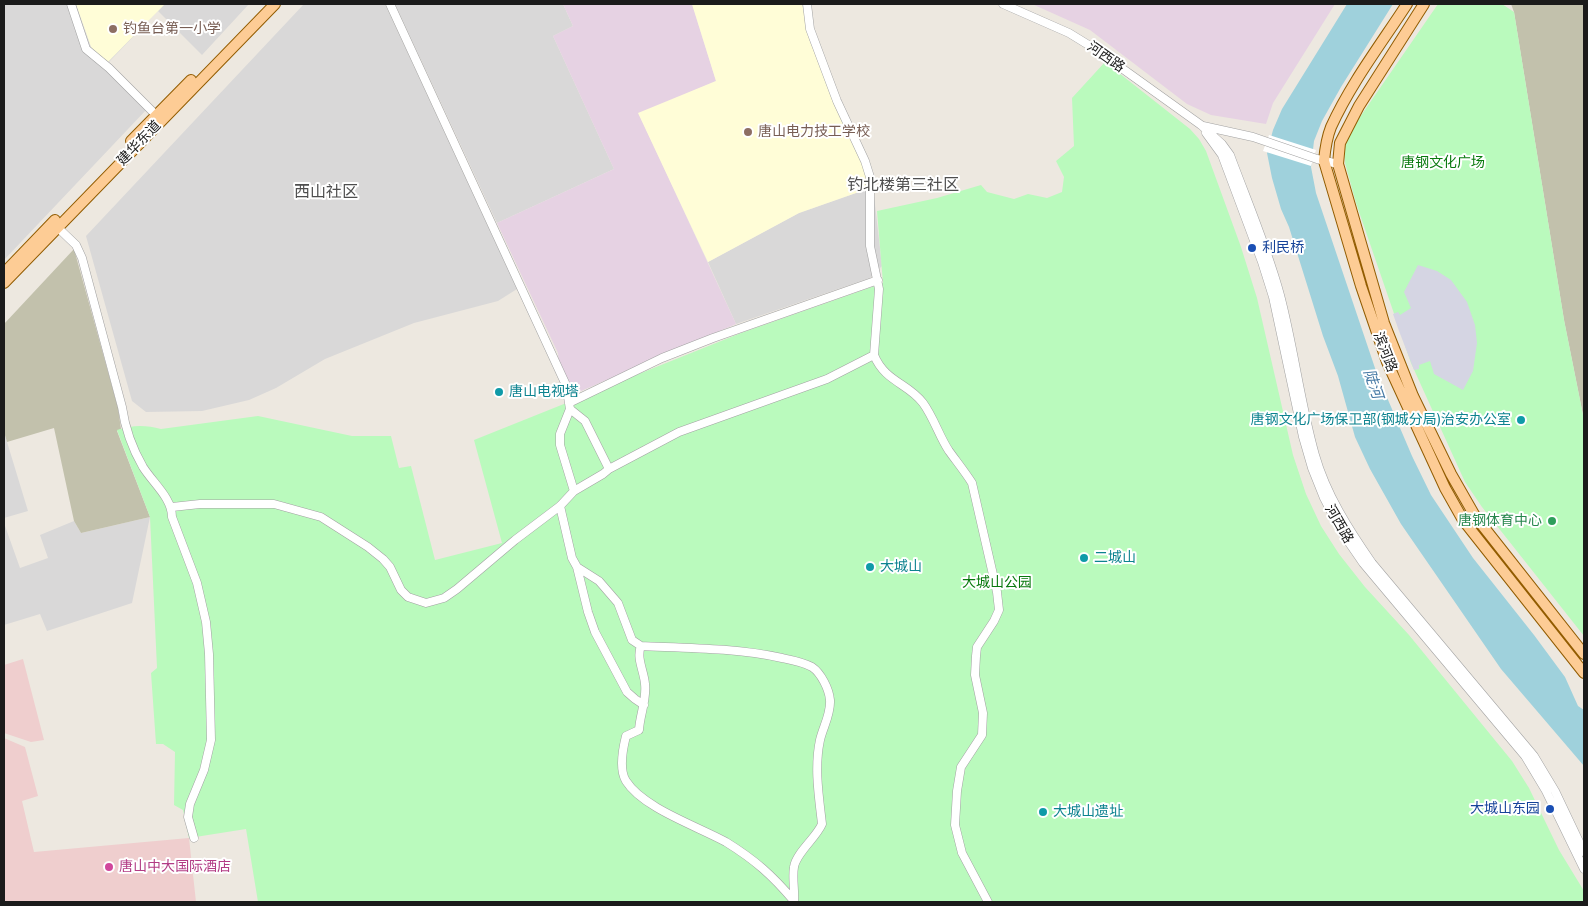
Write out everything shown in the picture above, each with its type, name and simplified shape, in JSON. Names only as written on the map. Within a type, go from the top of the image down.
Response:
[{"type":"main road","name":"建华东道","points":[[4,283],[156,115],[265,4]]},
{"type":"main road","name":"建华东道","points":[[4,273],[55,225],[275,4]]},
{"type":"main road","name":"滨河路","points":[[1407,4],[1360,75],[1331,128],[1320,160],[1387,362],[1445,488],[1463,520],[1584,673]]},
{"type":"main road","name":"滨河路","points":[[1424,4],[1358,106],[1340,143],[1338,164],[1390,338],[1413,396],[1451,474],[1475,516],[1584,654]]},
{"type":"street","points":[[71,4],[86,49],[109,68],[156,115]]},
{"type":"street","points":[[390,4],[566,385],[570,406],[560,434],[560,446],[574,490]]},
{"type":"street","points":[[807,4],[810,29],[837,101],[865,161],[870,177],[870,246],[878,280],[874,355],[878,365],[885,373],[923,402],[949,451],[966,472],[972,483],[997,592],[999,610],[977,647],[975,675],[983,713],[982,735],[961,767],[957,791],[956,825],[962,853],[988,902]]},
{"type":"street","name":"河西路","points":[[1003,4],[1069,33],[1095,48],[1201,126],[1222,144],[1230,155],[1271,264],[1316,456],[1336,505],[1372,562],[1534,756],[1555,791],[1584,852]]},
{"type":"street","points":[[1201,126],[1266,142],[1338,164]]},
{"type":"street","name":"河西路","points":[[1201,126],[1222,155],[1262,262],[1273,297],[1303,437],[1312,468],[1324,498],[1341,531],[1363,563],[1525,756],[1546,791],[1584,869]]},
{"type":"street","points":[[55,225],[76,245],[82,258],[122,407],[125,428],[143,467],[172,507],[172,517],[197,583],[206,622],[209,654],[211,740],[204,770],[190,804],[188,817],[194,838]]},
{"type":"street","points":[[570,406],[662,358],[878,280]]},
{"type":"street","points":[[172,507],[200,504],[274,504],[321,517],[368,547],[383,559],[390,567],[401,590],[408,597],[426,603],[444,598],[457,589],[514,540],[560,506],[574,490],[603,474],[609,468],[679,432],[826,379],[874,355]]},
{"type":"street","points":[[570,406],[585,421],[609,468]]},
{"type":"street","points":[[560,506],[572,558],[577,567],[595,632],[627,692],[644,705]]},
{"type":"street","points":[[577,567],[599,581],[618,603],[632,640],[641,646],[764,654],[799,662],[810,666],[819,673],[830,700],[829,712],[820,741],[817,768],[822,824],[819,831],[796,860],[794,867],[794,902]]},
{"type":"street","points":[[641,646],[638,652],[645,683],[644,705],[639,730],[626,736],[622,752],[626,781],[643,800],[725,842],[760,864],[794,902]]},
{"type":"shaded area","points":[[4,4],[249,4],[202,55],[158,11],[107,64],[147,109],[4,260]]},
{"type":"shaded area","name":"钓鱼台第一小学","points":[[76,4],[165,4],[106,64],[91,47]]},
{"type":"shaded area","points":[[304,4],[385,4],[517,289],[498,301],[414,323],[325,359],[276,388],[249,400],[202,411],[146,412],[132,401],[86,236]]},
{"type":"shaded area","points":[[395,4],[563,4],[573,26],[553,36],[614,169],[497,223]]},
{"type":"shaded area","points":[[563,4],[692,4],[716,81],[639,114],[736,324],[581,391],[570,388],[559,365],[558,353],[497,223],[614,169],[553,36],[573,26]]},
{"type":"shaded area","name":"唐山电力技工学校","points":[[692,4],[802,4],[810,42],[873,187],[799,213],[708,262],[638,113],[716,81]]},
{"type":"shaded area","points":[[1032,4],[1335,4],[1273,103],[1266,124],[1211,115],[1187,104],[1090,30]]},
{"type":"shaded area","points":[[1511,4],[1584,4],[1584,420],[1564,320],[1514,12]]},
{"type":"shaded area","points":[[873,187],[882,266],[870,278],[736,324],[708,262],[799,213]]},
{"type":"shaded area","points":[[74,249],[118,408],[121,429],[117,431],[150,517],[81,533],[74,521],[54,428],[7,442],[4,432],[4,324]]},
{"type":"shaded area","points":[[1418,265],[1437,271],[1451,280],[1467,302],[1475,325],[1477,343],[1473,371],[1463,390],[1434,374],[1430,361],[1419,365],[1419,369],[1414,370],[1399,331],[1393,314],[1398,312],[1400,315],[1411,308],[1404,292]]},
{"type":"shaded area","points":[[4,432],[28,511],[4,518]]},
{"type":"shaded area","points":[[150,517],[132,603],[47,631],[40,614],[4,625],[4,523],[20,568],[48,558],[40,535],[74,521],[81,533]]},
{"type":"shaded area","points":[[23,659],[44,740],[31,742],[4,733],[4,665]]},
{"type":"shaded area","name":"唐山中大国际酒店","points":[[4,738],[25,747],[38,796],[22,801],[34,852],[189,838],[196,902],[4,902]]},
{"type":"green space","name":"唐钢文化广场","points":[[1438,4],[1502,4],[1514,12],[1564,320],[1584,420],[1584,636],[1482,507],[1465,482],[1411,363],[1356,203],[1345,163],[1344,149],[1351,130]]},
{"type":"green space","name":"大城山公园","points":[[1105,62],[1190,129],[1206,151],[1241,247],[1257,298],[1293,455],[1306,494],[1321,526],[1339,554],[1365,587],[1409,635],[1512,761],[1529,788],[1559,850],[1584,891],[1584,902],[258,902],[246,829],[189,838],[183,810],[174,805],[175,752],[163,744],[156,744],[151,673],[157,668],[150,517],[117,430],[139,426],[161,429],[258,416],[352,436],[391,436],[399,468],[411,466],[435,560],[502,543],[474,440],[741,333],[883,283],[877,211],[937,198],[981,185],[987,192],[1014,199],[1028,194],[1047,198],[1062,192],[1064,177],[1056,161],[1074,146],[1072,98]]},
{"type":"water","name":"陡河","points":[[1347,4],[1393,4],[1322,121],[1314,141],[1311,167],[1316,193],[1377,374],[1412,456],[1431,495],[1473,558],[1565,677],[1578,706],[1584,710],[1584,766],[1501,669],[1401,524],[1370,469],[1355,437],[1338,376],[1323,336],[1289,227],[1281,209],[1267,153],[1273,130],[1282,109]]},
{"type":"pier","points":[[1269,135],[1316,150],[1311,166],[1263,151]]},
{"type":"place","name":"钓鱼台第一小学","points":[[113,29]]},
{"type":"place","name":"唐山电力技工学校","points":[[748,132]]},
{"type":"place","name":"利民桥","points":[[1252,248]]},
{"type":"place","name":"唐山电视塔","points":[[499,392]]},
{"type":"place","name":"唐钢文化广场保卫部(钢城分局)治安办公室","points":[[1521,420]]},
{"type":"place","name":"唐钢体育中心","points":[[1552,521]]},
{"type":"place","name":"二城山","points":[[1084,558]]},
{"type":"place","name":"大城山","points":[[870,567]]},
{"type":"place","name":"大城山东园","points":[[1550,809]]},
{"type":"place","name":"大城山遗址","points":[[1043,812]]},
{"type":"place","name":"唐山中大国际酒店","points":[[109,867]]},
{"type":"district","name":"钓北楼第三社区","points":[[903,185]]},
{"type":"district","name":"西山社区","points":[[326,192]]}]
